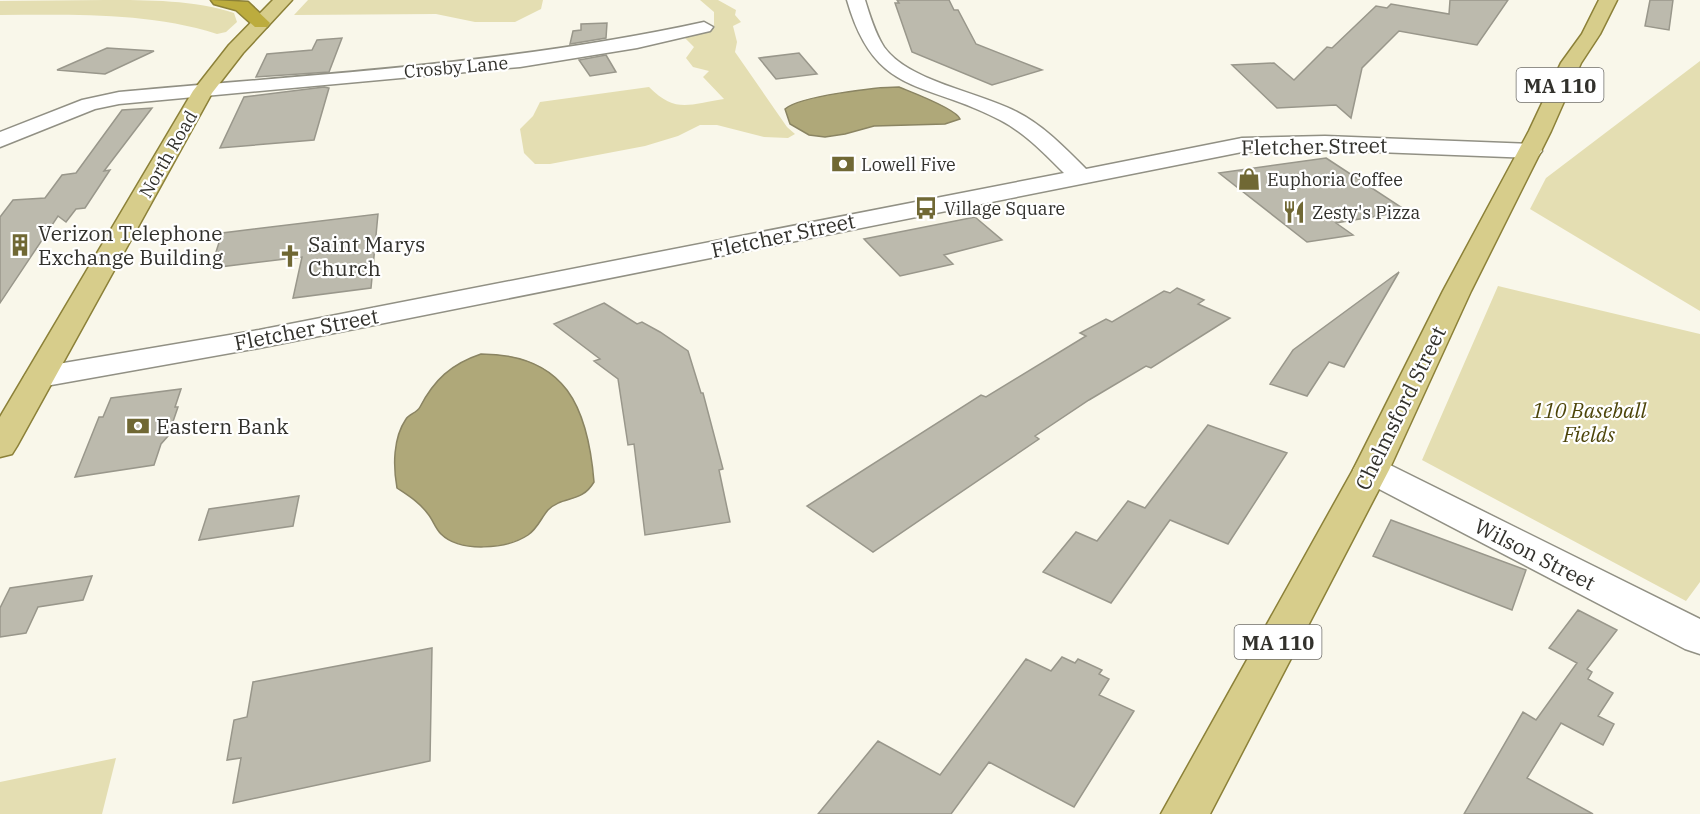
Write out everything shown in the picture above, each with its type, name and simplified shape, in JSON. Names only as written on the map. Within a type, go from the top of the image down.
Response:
[{"type":"highway","points":[[220,0],[242,6],[261,23]]},
{"type":"main road","name":"North Road","points":[[0,446],[206,88],[282,0]]},
{"type":"main road","name":"Chelmsford Street","points":[[1185,814],[1371,470],[1456,291],[1530,151],[1571,63],[1592,34],[1608,0]]},
{"type":"street","points":[[856,0],[870,39],[884,59],[933,85],[975,100],[1009,116],[1037,133],[1079,175]]},
{"type":"street","name":"Crosby Lane","points":[[0,140],[89,104],[206,88],[520,61],[637,42],[704,27]]},
{"type":"street","name":"Fletcher Street","points":[[40,377],[259,339],[1079,175],[1242,145],[1282,142],[1530,151]]},
{"type":"street","name":"Wilson Street","points":[[1371,470],[1700,638]]},
{"type":"green space","points":[[106,0],[204,5],[234,13],[237,22],[226,32],[217,34],[137,18],[0,15],[0,1]]},
{"type":"green space","points":[[308,0],[543,0],[541,9],[515,22],[475,22],[436,14],[294,15]]},
{"type":"green space","points":[[700,0],[718,0],[736,10],[735,15],[741,22],[733,26],[737,42],[735,52],[787,127],[795,134],[788,138],[764,137],[717,125],[700,125],[678,136],[645,146],[550,164],[535,164],[524,153],[520,129],[533,116],[540,102],[649,87],[667,101],[675,104],[692,105],[724,99],[703,77],[709,71],[693,67],[686,58],[694,47],[683,36],[708,30],[714,26],[714,12]]},
{"type":"green space","points":[[1700,61],[1700,311],[1530,209],[1546,178]]},
{"type":"green space","name":"110 Baseball Fields","points":[[1498,286],[1700,334],[1700,582],[1686,601],[1422,460]]},
{"type":"green space","points":[[116,758],[102,814],[0,814],[0,782]]},
{"type":"shaded area","points":[[899,87],[951,110],[960,119],[945,124],[874,126],[825,137],[809,135],[790,124],[785,109],[793,104],[822,96]]},
{"type":"shaded area","points":[[481,354],[510,356],[534,364],[553,375],[567,390],[578,409],[586,431],[594,482],[578,497],[554,505],[528,535],[508,543],[484,547],[460,544],[441,534],[421,506],[397,488],[395,471],[396,443],[407,417],[419,409],[431,389],[444,374]]},
{"type":"building","points":[[897,0],[949,0],[954,10],[958,10],[976,44],[1042,70],[992,85],[912,52],[895,3],[899,3]]},
{"type":"building","points":[[1450,0],[1508,0],[1477,45],[1399,31],[1362,68],[1351,118],[1336,105],[1277,108],[1232,65],[1274,63],[1294,80],[1327,47],[1332,48],[1376,6],[1387,8],[1391,4],[1449,14]]},
{"type":"building","points":[[1650,0],[1673,0],[1669,30],[1645,26]]},
{"type":"building","points":[[607,23],[606,38],[570,44],[573,31],[581,30],[581,24]]},
{"type":"building","points":[[342,38],[329,72],[256,77],[267,54],[312,50],[317,40]]},
{"type":"building","points":[[107,48],[154,51],[105,74],[57,70]]},
{"type":"building","points":[[799,53],[817,74],[776,79],[759,58]]},
{"type":"building","points":[[606,55],[616,72],[590,76],[579,60]]},
{"type":"building","points":[[329,88],[314,140],[220,148],[244,97]]},
{"type":"building","points":[[152,108],[104,171],[110,170],[85,208],[76,209],[66,222],[58,216],[0,303],[0,217],[13,200],[45,198],[62,175],[76,173],[122,110]]},
{"type":"building","points":[[1326,158],[1407,211],[1336,223],[1353,235],[1307,242],[1219,173]]},
{"type":"building","name":"Saint Marys Church","points":[[378,214],[371,288],[293,298],[302,257],[211,268],[222,233]]},
{"type":"building","points":[[975,217],[1002,240],[944,255],[953,264],[900,276],[864,239]]},
{"type":"building","points":[[1399,272],[1344,367],[1329,362],[1307,396],[1270,384],[1293,350]]},
{"type":"building","points":[[1177,288],[1204,300],[1198,304],[1230,318],[1151,368],[1146,366],[1089,400],[1035,436],[1039,439],[873,552],[807,506],[981,395],[986,397],[1086,336],[1080,333],[1106,319],[1112,322],[1164,291],[1170,293]]},
{"type":"building","points":[[604,303],[637,324],[642,322],[660,332],[688,351],[701,393],[703,393],[723,469],[719,470],[730,522],[645,535],[634,444],[628,445],[618,379],[594,361],[600,359],[554,324]]},
{"type":"building","name":"Eastern Bank","points":[[181,389],[175,407],[178,407],[168,436],[161,444],[154,465],[75,477],[99,417],[103,417],[111,398]]},
{"type":"building","points":[[1208,425],[1287,453],[1228,544],[1170,520],[1111,603],[1043,572],[1076,532],[1097,541],[1128,501],[1145,508]]},
{"type":"building","points":[[299,496],[293,526],[199,540],[209,509]]},
{"type":"building","points":[[1391,520],[1526,570],[1512,610],[1373,556]]},
{"type":"building","points":[[92,576],[83,600],[38,607],[26,633],[0,637],[0,608],[10,588]]},
{"type":"building","points":[[1578,610],[1617,630],[1587,669],[1592,672],[1588,679],[1613,693],[1598,716],[1614,724],[1603,745],[1561,723],[1527,778],[1593,814],[1464,814],[1523,712],[1536,720],[1577,663],[1549,648]]},
{"type":"building","points":[[432,648],[430,761],[233,803],[241,758],[227,760],[234,720],[247,717],[253,682]]},
{"type":"building","points":[[1062,657],[1075,663],[1078,659],[1102,670],[1099,674],[1109,679],[1099,695],[1134,711],[1074,807],[989,762],[951,814],[818,814],[878,741],[940,775],[1026,659],[1051,671]]},
{"type":"place","name":"Lowell Five","points":[[843,164]]},
{"type":"place","name":"Euphoria Coffee","points":[[1249,179]]},
{"type":"place","name":"Village Square","points":[[926,208]]},
{"type":"place","name":"Zesty's Pizza","points":[[1294,212]]},
{"type":"place","name":"Verizon Telephone Exchange Building","points":[[20,245]]},
{"type":"place","name":"Saint Marys Church","points":[[290,256]]},
{"type":"place","name":"Eastern Bank","points":[[138,426]]}]
